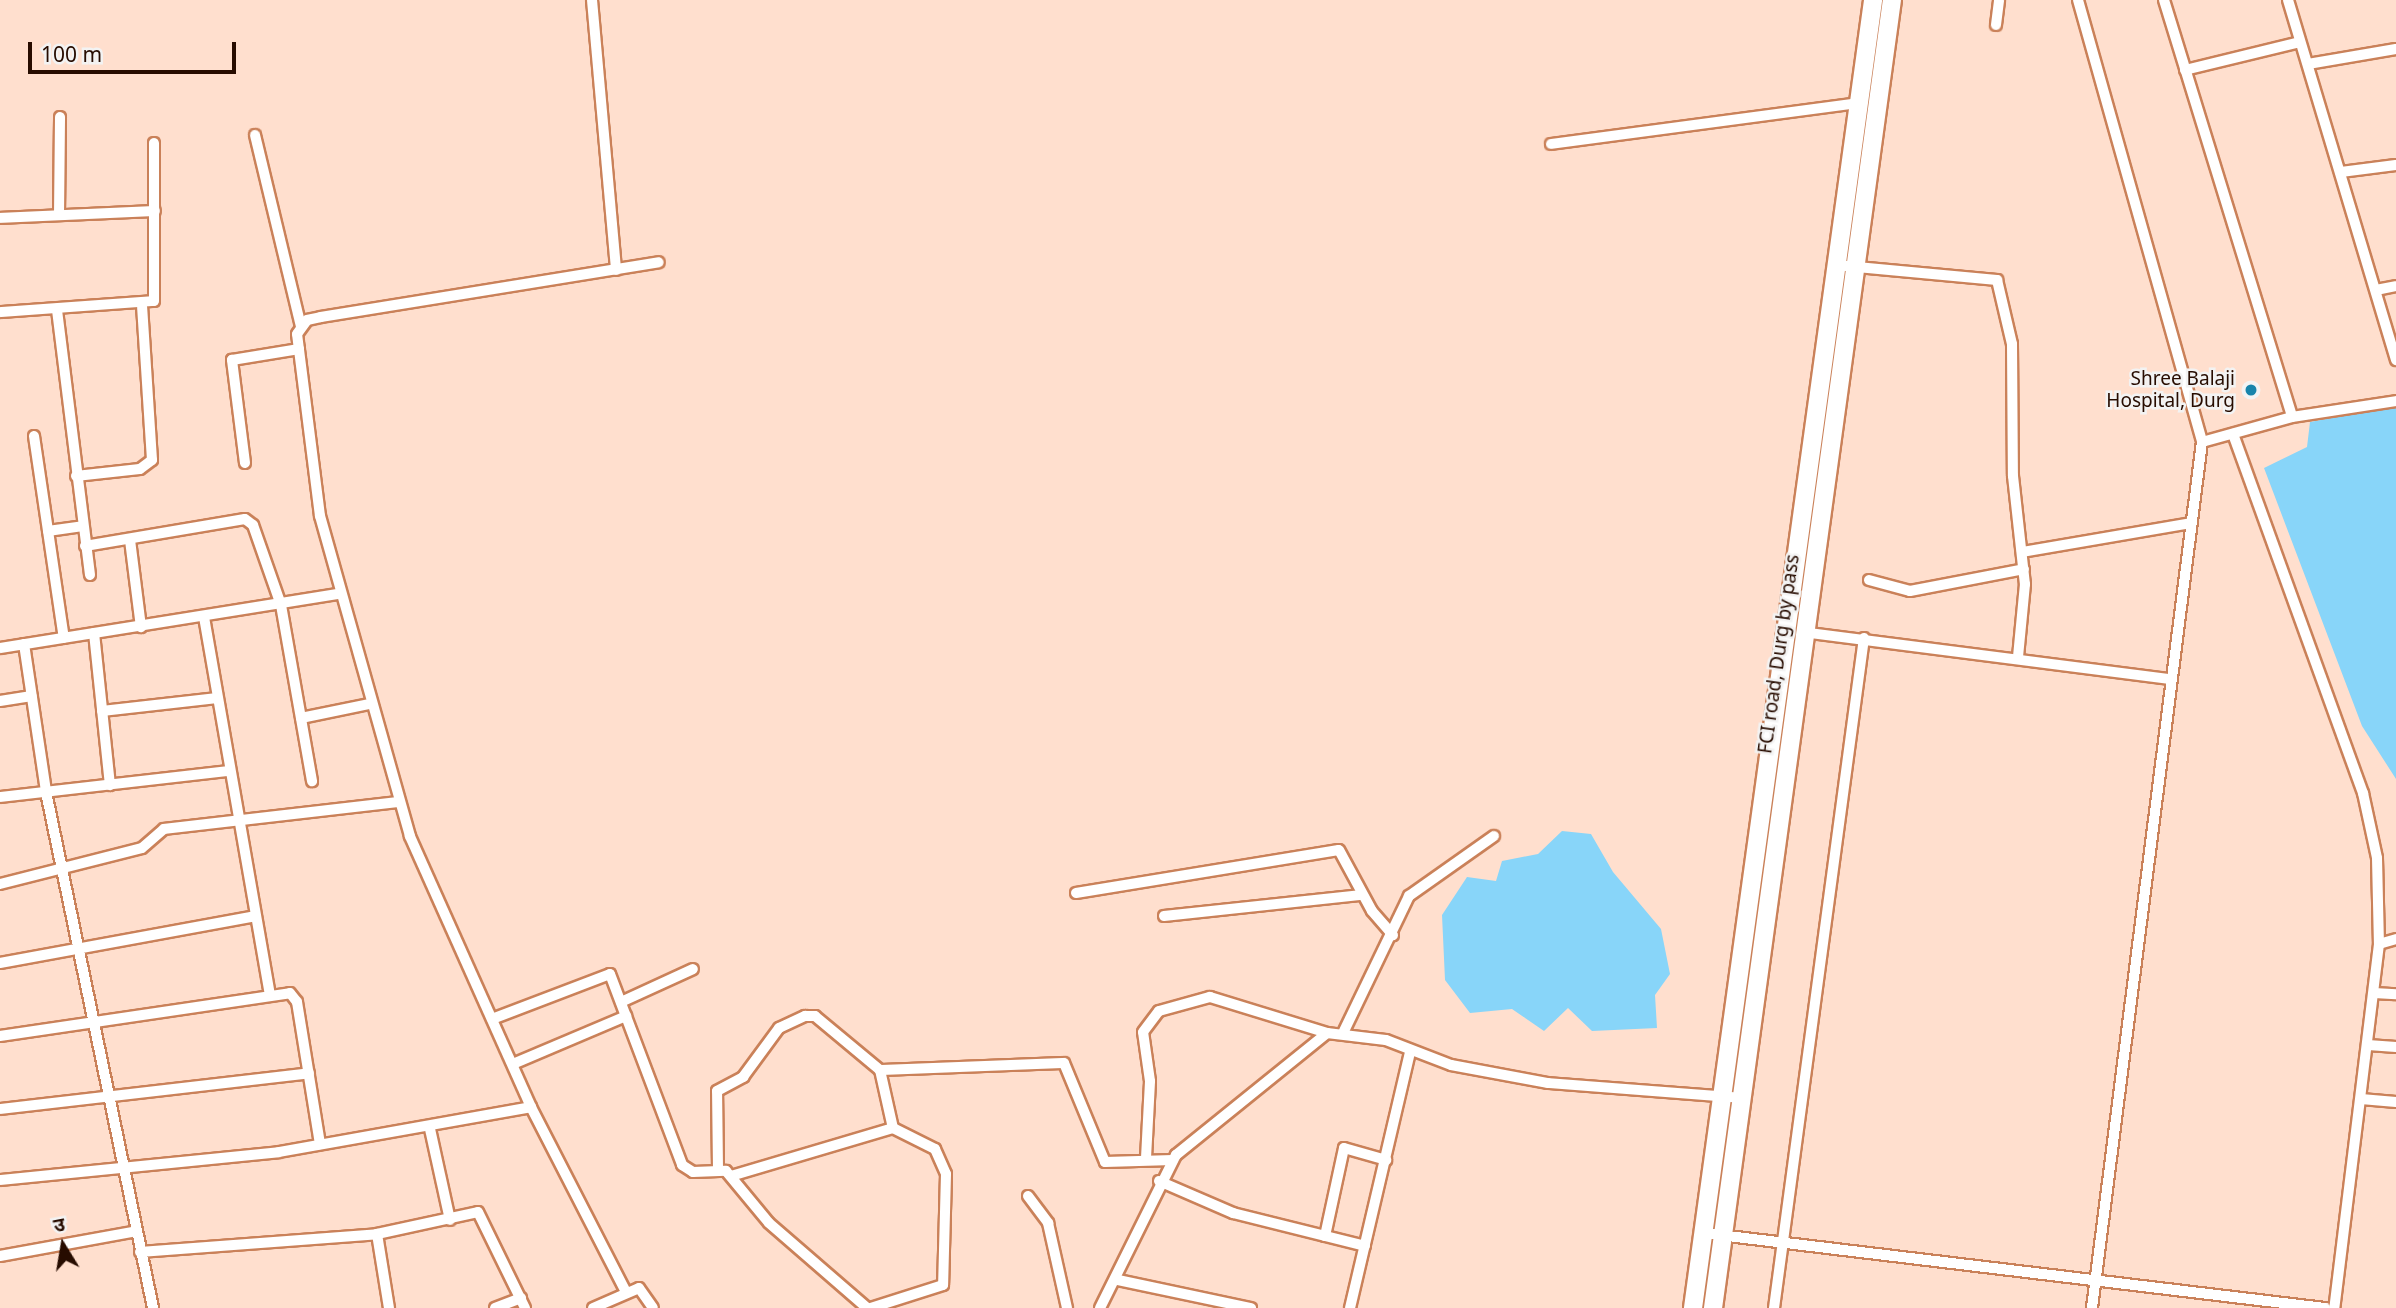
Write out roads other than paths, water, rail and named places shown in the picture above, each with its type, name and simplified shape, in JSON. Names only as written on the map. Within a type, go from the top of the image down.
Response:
[{"type":"main road","name":"FCI road, Durg by pass","points":[[1693,1308],[1873,0]]},
{"type":"main road","name":"FCI road, Durg by pass","points":[[1713,1308],[1802,632],[1892,0]]},
{"type":"street","points":[[592,0],[616,270]]},
{"type":"street","points":[[1996,25],[1999,0]]},
{"type":"street","points":[[2078,0],[2202,442],[2092,1308]]},
{"type":"street","points":[[2164,0],[2292,417]]},
{"type":"street","points":[[2288,0],[2396,360]]},
{"type":"street","points":[[2185,70],[2301,42]]},
{"type":"street","points":[[2308,64],[2396,48]]},
{"type":"street","points":[[1551,144],[1858,103]]},
{"type":"street","points":[[60,117],[60,215]]},
{"type":"street","points":[[255,135],[300,326],[299,349],[311,462],[339,594],[399,803],[531,1107],[626,1292]]},
{"type":"street","points":[[0,312],[142,307],[154,301],[154,143]]},
{"type":"street","points":[[2341,172],[2396,165]]},
{"type":"street","points":[[0,218],[155,211]]},
{"type":"street","points":[[300,326],[321,317],[659,262]]},
{"type":"street","points":[[1835,265],[1997,280],[2012,344],[2013,475],[2024,569],[2018,657]]},
{"type":"street","points":[[2376,290],[2396,286]]},
{"type":"street","points":[[76,476],[140,469],[152,460],[142,307]]},
{"type":"street","points":[[57,310],[90,575]]},
{"type":"street","points":[[245,463],[232,360],[299,349]]},
{"type":"street","points":[[2202,442],[2292,417],[2396,401]]},
{"type":"street","points":[[2233,434],[2373,828],[2379,944],[2334,1308]]},
{"type":"street","points":[[33,436],[65,638]]},
{"type":"street","points":[[85,546],[244,519],[260,538],[281,605],[312,781]]},
{"type":"street","points":[[2022,552],[2192,523]]},
{"type":"street","points":[[48,531],[83,526]]},
{"type":"street","points":[[130,540],[141,626]]},
{"type":"street","points":[[1869,580],[1910,591],[2024,569]]},
{"type":"street","points":[[0,648],[339,594]]},
{"type":"street","points":[[204,617],[270,995]]},
{"type":"street","points":[[1802,632],[2018,657],[2171,679]]},
{"type":"street","points":[[94,634],[110,785]]},
{"type":"street","points":[[1773,1308],[1864,638]]},
{"type":"street","points":[[24,644],[46,792],[97,1020],[153,1308]]},
{"type":"street","points":[[0,701],[32,696]]},
{"type":"street","points":[[102,711],[217,698]]},
{"type":"street","points":[[301,718],[369,704]]},
{"type":"street","points":[[0,797],[229,771]]},
{"type":"street","points":[[0,884],[142,848],[164,829],[399,803]]},
{"type":"street","points":[[1344,1031],[1418,884],[1494,836]]},
{"type":"street","points":[[1076,893],[1332,849],[1344,852],[1362,895],[1393,935]]},
{"type":"street","points":[[1164,916],[1362,895]]},
{"type":"street","points":[[1,964],[255,916]]},
{"type":"street","points":[[2379,944],[2396,939]]},
{"type":"street","points":[[621,1002],[693,969]]},
{"type":"street","points":[[492,1019],[605,973],[621,1002],[682,1165],[693,1172],[718,1169],[731,1176],[769,1223],[869,1308],[938,1289],[944,1279],[944,1164],[914,1133],[893,1128],[731,1176]]},
{"type":"street","points":[[2374,993],[2396,994]]},
{"type":"street","points":[[0,1036],[270,995],[294,995],[320,1144]]},
{"type":"street","points":[[1146,1158],[1150,1081],[1143,1032],[1159,1011],[1210,998],[1327,1033],[1344,1031],[1409,1052],[1548,1083],[1741,1098]]},
{"type":"street","points":[[513,1064],[626,1016]]},
{"type":"street","points":[[718,1169],[717,1091],[743,1077],[787,1022],[816,1016],[880,1070],[893,1128]]},
{"type":"street","points":[[1100,1308],[1118,1280],[1160,1181],[1173,1160],[1327,1033]]},
{"type":"street","points":[[2368,1045],[2396,1046]]},
{"type":"street","points":[[1350,1308],[1409,1052]]},
{"type":"street","points":[[880,1070],[1064,1063],[1105,1162],[1146,1158],[1173,1160]]},
{"type":"street","points":[[0,1109],[309,1073]]},
{"type":"street","points":[[2361,1099],[2396,1102]]},
{"type":"street","points":[[0,1181],[127,1171],[430,1129],[531,1107]]},
{"type":"street","points":[[430,1129],[450,1220]]},
{"type":"street","points":[[1325,1236],[1345,1148],[1386,1160]]},
{"type":"street","points":[[1160,1181],[1233,1213],[1365,1246]]},
{"type":"street","points":[[1028,1196],[1048,1223],[1071,1306]]},
{"type":"street","points":[[140,1252],[377,1234],[450,1220],[472,1212],[483,1216],[523,1303],[495,1308]]},
{"type":"street","points":[[0,1256],[137,1231]]},
{"type":"street","points":[[1703,1233],[2095,1284],[2325,1308]]},
{"type":"street","points":[[377,1234],[389,1308],[381,1308]]},
{"type":"street","points":[[1118,1280],[1251,1308]]},
{"type":"street","points":[[593,1308],[626,1292],[643,1289],[653,1308]]},
{"type":"water","points":[[2396,406],[2396,779],[2362,726],[2264,468],[2307,447],[2310,422]]},
{"type":"water","points":[[1562,831],[1591,834],[1613,872],[1661,929],[1670,974],[1655,995],[1657,1028],[1592,1031],[1568,1008],[1544,1031],[1512,1009],[1470,1013],[1445,980],[1442,915],[1467,877],[1496,881],[1502,861],[1538,854]]},
{"type":"place","name":"Shree Balaji Hospital, Durg","points":[[2251,390]]}]
